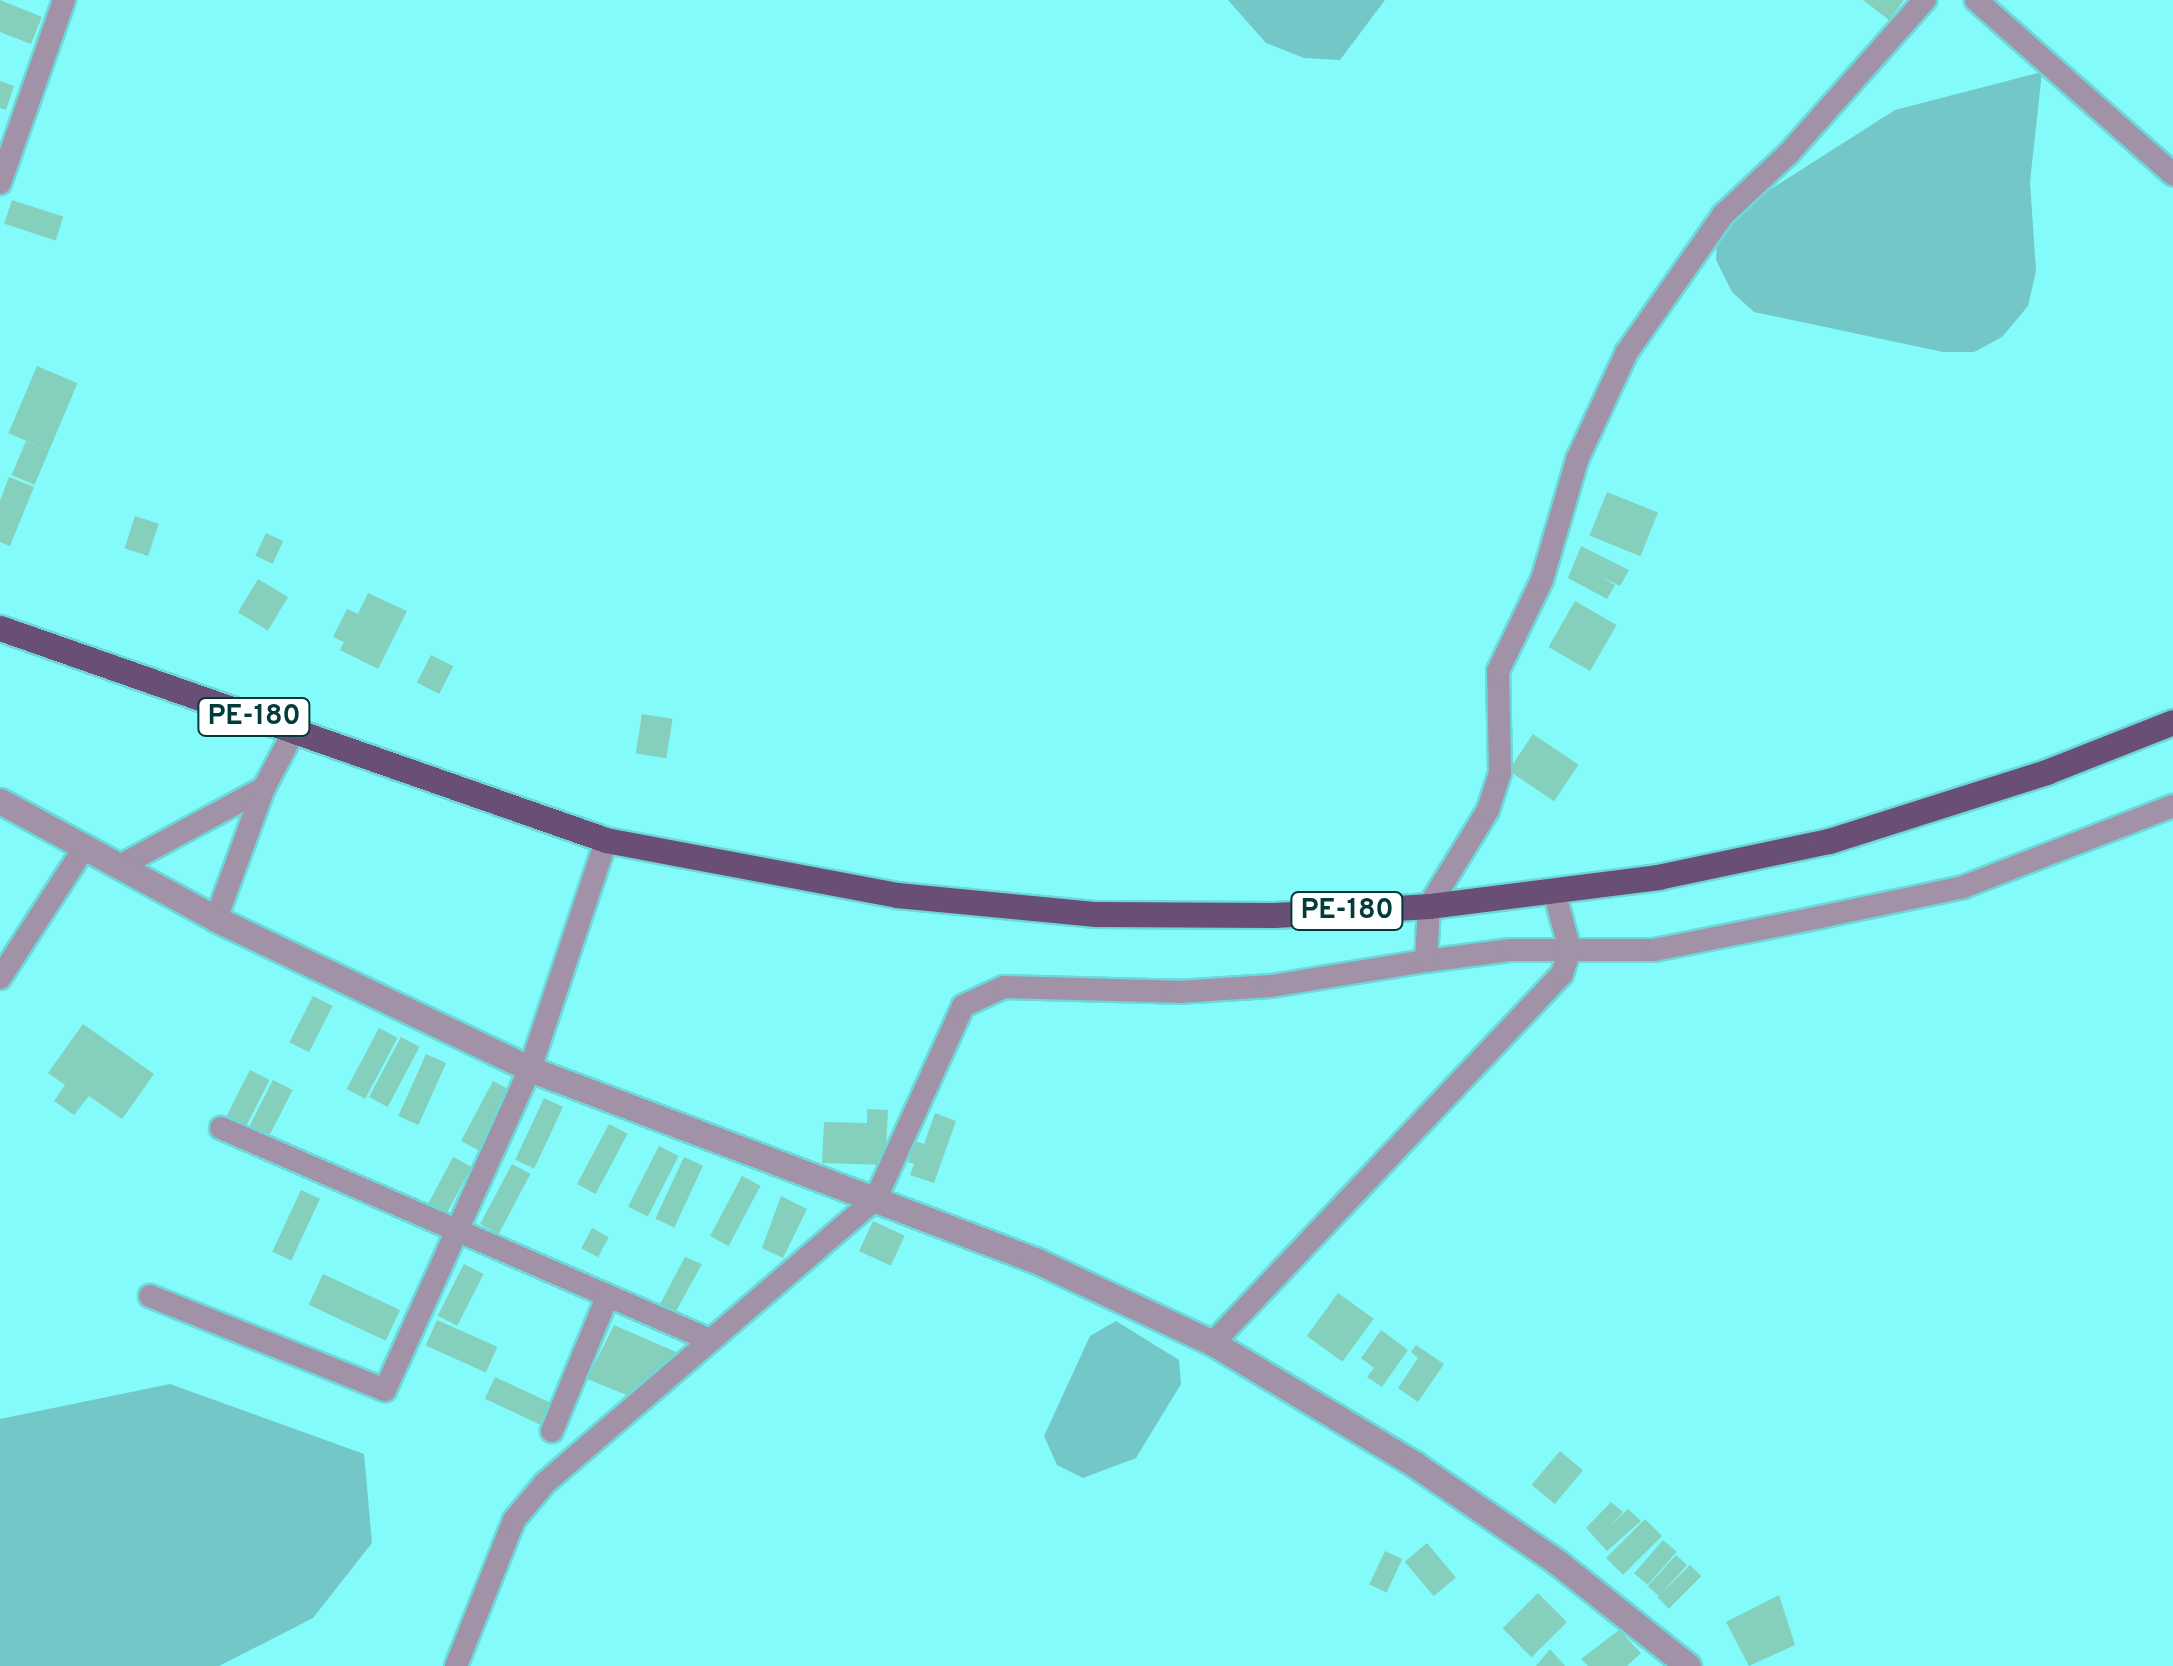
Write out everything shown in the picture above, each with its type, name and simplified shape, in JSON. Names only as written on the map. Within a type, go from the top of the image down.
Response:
[{"type":"main road","name":"PE-180","points":[[0,628],[606,840],[897,894],[1096,914],[1274,916],[1429,906],[1658,878],[1829,841],[2046,772],[2173,722]]},
{"type":"street","points":[[0,183],[64,0]]},
{"type":"street","points":[[1426,960],[1429,906],[1488,810],[1503,750],[1498,671],[1542,580],[1577,460],[1627,352],[1723,214],[1789,153],[1925,0]]},
{"type":"street","points":[[1976,0],[2173,174]]},
{"type":"street","points":[[216,920],[264,788],[294,731]]},
{"type":"street","points":[[118,867],[264,788]]},
{"type":"street","points":[[0,801],[216,920],[530,1068],[1037,1261],[1213,1343],[1430,1475],[1558,1562],[1688,1666]]},
{"type":"street","points":[[456,1666],[514,1520],[592,1438],[876,1198],[947,1033],[963,1006],[988,991],[1271,986],[1426,960],[1570,950],[1654,950],[1963,887],[2173,806]]},
{"type":"street","points":[[150,1296],[386,1390],[530,1068],[606,840]]},
{"type":"street","points":[[0,978],[84,848]]},
{"type":"street","points":[[1213,1343],[1562,974],[1570,950],[1554,892]]},
{"type":"street","points":[[221,1128],[606,1300],[710,1340]]},
{"type":"street","points":[[552,1431],[606,1300]]},
{"type":"water","points":[[1228,0],[1385,0],[1340,60],[1304,58],[1266,43]]},
{"type":"water","points":[[2042,72],[2030,182],[2036,271],[2028,306],[2002,337],[1974,352],[1943,352],[1754,312],[1732,292],[1716,260],[1717,241],[1746,205],[1895,110]]},
{"type":"water","points":[[1116,1321],[1179,1360],[1181,1384],[1136,1458],[1083,1478],[1057,1465],[1044,1436],[1090,1336]]},
{"type":"water","points":[[170,1384],[364,1454],[372,1543],[313,1618],[219,1666],[0,1666],[0,1419]]},
{"type":"building","points":[[0,0],[42,17],[31,44],[0,32]]},
{"type":"building","points":[[1863,0],[1904,0],[1889,20]]},
{"type":"building","points":[[0,81],[14,86],[6,110],[0,108]]},
{"type":"building","points":[[12,200],[63,217],[56,240],[4,224]]},
{"type":"building","points":[[37,366],[78,383],[49,450],[8,433]]},
{"type":"building","points":[[26,441],[49,451],[35,485],[12,475]]},
{"type":"building","points":[[9,477],[34,487],[10,546],[0,542],[0,501]]},
{"type":"building","points":[[1607,492],[1658,513],[1640,556],[1589,536]]},
{"type":"building","points":[[135,516],[159,524],[148,556],[124,548]]},
{"type":"building","points":[[266,533],[283,541],[273,564],[255,556]]},
{"type":"building","points":[[1581,546],[1629,570],[1620,586],[1600,576],[1615,585],[1607,599],[1568,578]]},
{"type":"building","points":[[258,579],[288,597],[268,630],[238,612]]},
{"type":"building","points":[[368,593],[407,611],[378,669],[340,650],[344,642],[333,637],[347,609],[358,614]]},
{"type":"building","points":[[1575,601],[1617,625],[1590,671],[1548,647]]},
{"type":"building","points":[[431,655],[453,666],[439,694],[417,683]]},
{"type":"building","points":[[642,714],[673,719],[666,758],[636,754]]},
{"type":"building","points":[[1533,734],[1579,765],[1554,801],[1508,770]]},
{"type":"building","points":[[313,996],[333,1006],[309,1052],[289,1042]]},
{"type":"building","points":[[83,1024],[154,1074],[122,1119],[89,1096],[74,1115],[54,1101],[65,1085],[48,1073]]},
{"type":"building","points":[[379,1028],[398,1038],[365,1099],[347,1089]]},
{"type":"building","points":[[401,1037],[420,1047],[388,1107],[369,1097]]},
{"type":"building","points":[[426,1054],[446,1063],[418,1125],[398,1116]]},
{"type":"building","points":[[250,1070],[270,1080],[246,1126],[226,1116]]},
{"type":"building","points":[[273,1080],[293,1090],[268,1138],[248,1128]]},
{"type":"building","points":[[493,1081],[512,1091],[480,1151],[461,1141]]},
{"type":"building","points":[[544,1098],[563,1107],[534,1169],[515,1160]]},
{"type":"building","points":[[867,1109],[888,1110],[885,1165],[822,1163],[824,1122],[867,1123]]},
{"type":"building","points":[[935,1113],[956,1121],[934,1183],[910,1175],[914,1164],[908,1162],[915,1141],[924,1144]]},
{"type":"building","points":[[609,1124],[628,1134],[596,1194],[577,1184]]},
{"type":"building","points":[[659,1146],[679,1156],[648,1217],[628,1207]]},
{"type":"building","points":[[453,1157],[472,1167],[446,1215],[428,1205]]},
{"type":"building","points":[[684,1157],[703,1166],[674,1228],[655,1219]]},
{"type":"building","points":[[512,1164],[531,1174],[499,1234],[480,1224]]},
{"type":"building","points":[[742,1176],[761,1186],[729,1246],[710,1236]]},
{"type":"building","points":[[301,1190],[320,1199],[291,1261],[272,1252]]},
{"type":"building","points":[[781,1196],[807,1209],[783,1258],[762,1248]]},
{"type":"building","points":[[873,1221],[905,1236],[891,1266],[859,1251]]},
{"type":"building","points":[[592,1228],[609,1237],[598,1257],[581,1248]]},
{"type":"building","points":[[685,1257],[702,1264],[675,1313],[658,1308]]},
{"type":"building","points":[[464,1264],[484,1274],[457,1326],[438,1316]]},
{"type":"building","points":[[323,1274],[400,1310],[386,1341],[309,1305]]},
{"type":"building","points":[[1338,1293],[1374,1319],[1342,1362],[1307,1336]]},
{"type":"building","points":[[437,1320],[497,1347],[486,1372],[426,1346]]},
{"type":"building","points":[[614,1325],[683,1355],[634,1398],[587,1379]]},
{"type":"building","points":[[1381,1330],[1408,1350],[1382,1387],[1367,1377],[1374,1368],[1361,1358]]},
{"type":"building","points":[[1416,1345],[1444,1364],[1418,1402],[1398,1388],[1418,1358],[1411,1352]]},
{"type":"building","points":[[495,1377],[552,1404],[542,1425],[485,1399]]},
{"type":"building","points":[[1560,1451],[1583,1470],[1555,1504],[1532,1485]]},
{"type":"building","points":[[1611,1502],[1623,1512],[1609,1527],[1628,1509],[1641,1521],[1607,1551],[1586,1528]]},
{"type":"building","points":[[1645,1519],[1662,1536],[1623,1575],[1606,1558]]},
{"type":"building","points":[[1663,1540],[1677,1552],[1648,1585],[1634,1573]]},
{"type":"building","points":[[1427,1543],[1456,1577],[1434,1596],[1405,1562]]},
{"type":"building","points":[[1385,1551],[1402,1559],[1387,1593],[1369,1585]]},
{"type":"building","points":[[1676,1555],[1687,1565],[1659,1596],[1648,1586]]},
{"type":"building","points":[[1690,1565],[1701,1576],[1669,1609],[1657,1598]]},
{"type":"building","points":[[1538,1593],[1567,1622],[1532,1657],[1503,1628]]},
{"type":"building","points":[[1779,1595],[1795,1645],[1749,1666],[1726,1622]]},
{"type":"building","points":[[1619,1630],[1641,1653],[1627,1666],[1588,1666],[1581,1659]]},
{"type":"building","points":[[1550,1649],[1565,1666],[1536,1666]]}]
